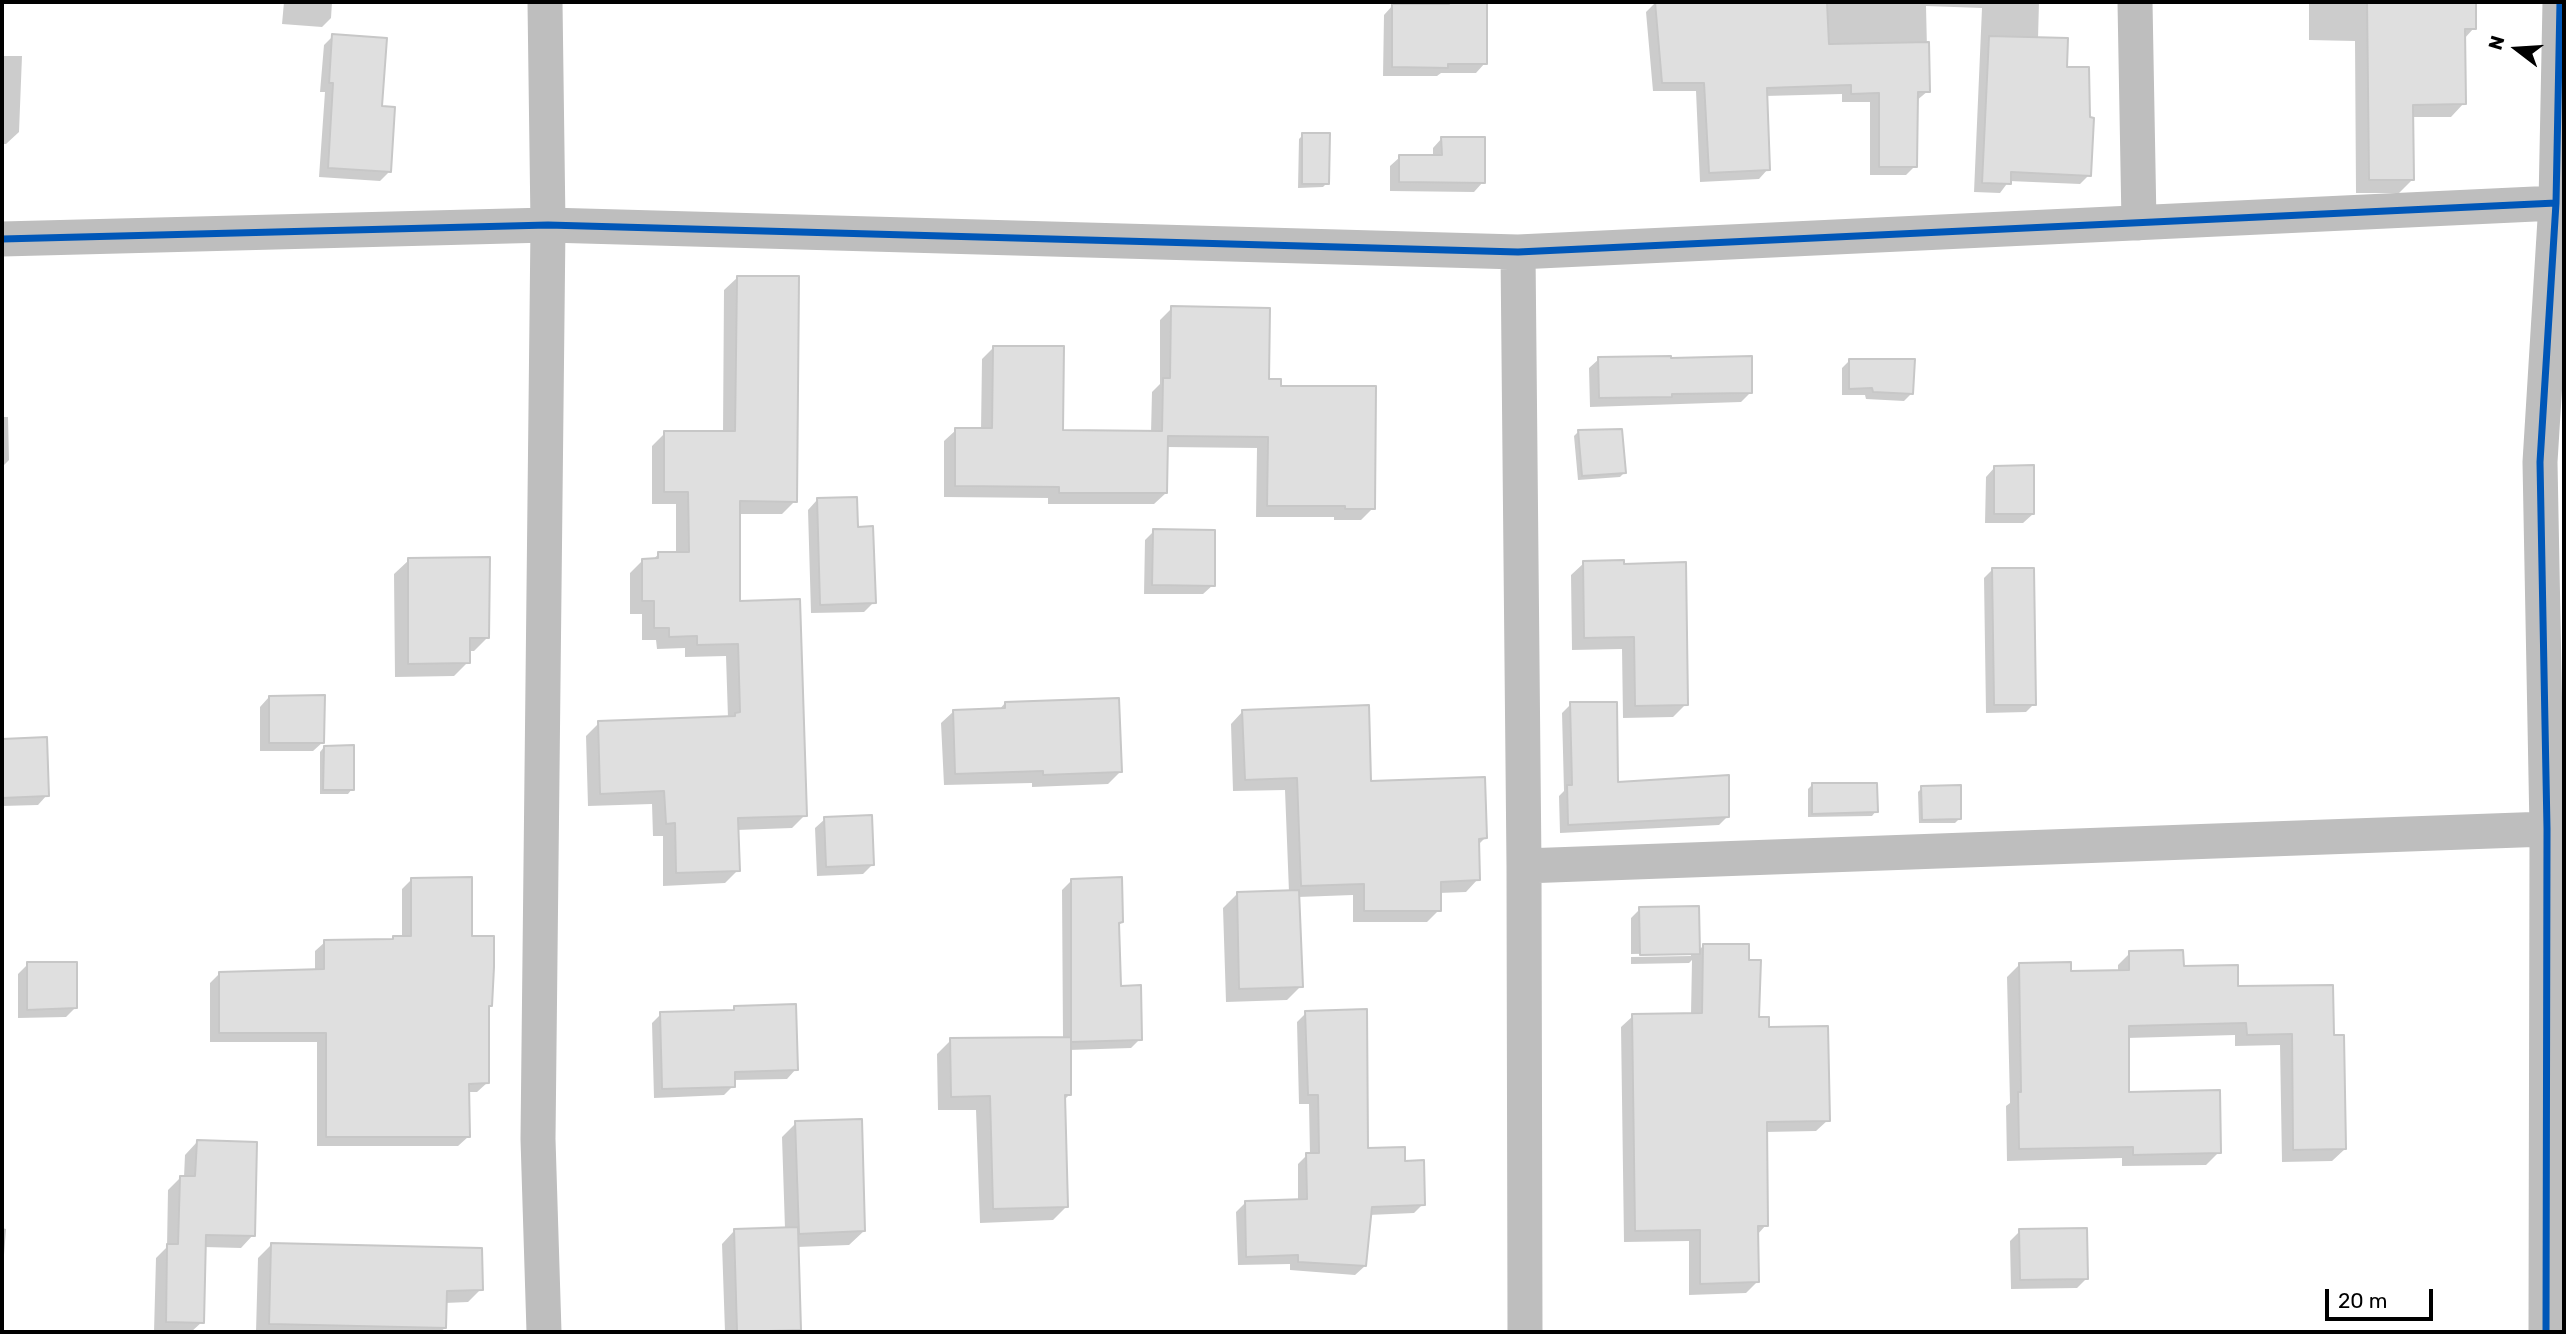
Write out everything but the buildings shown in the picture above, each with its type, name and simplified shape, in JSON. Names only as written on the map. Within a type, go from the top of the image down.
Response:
[{"type":"street","points":[[544,1332],[538,1139],[548,225],[545,2]]},
{"type":"street","points":[[2135,2],[2139,223]]},
{"type":"street","points":[[2546,1332],[2547,829],[2560,2]]},
{"type":"street","points":[[2,239],[548,225],[1518,252],[2556,203]]},
{"type":"street","points":[[1518,252],[1525,1332]]},
{"type":"street","points":[[1524,866],[2547,829]]},
{"type":"cycle path","points":[[2546,1332],[2547,829],[2540,462],[2556,203],[2560,2]]},
{"type":"cycle path","points":[[2,239],[548,225],[1518,252],[2556,203]]}]
